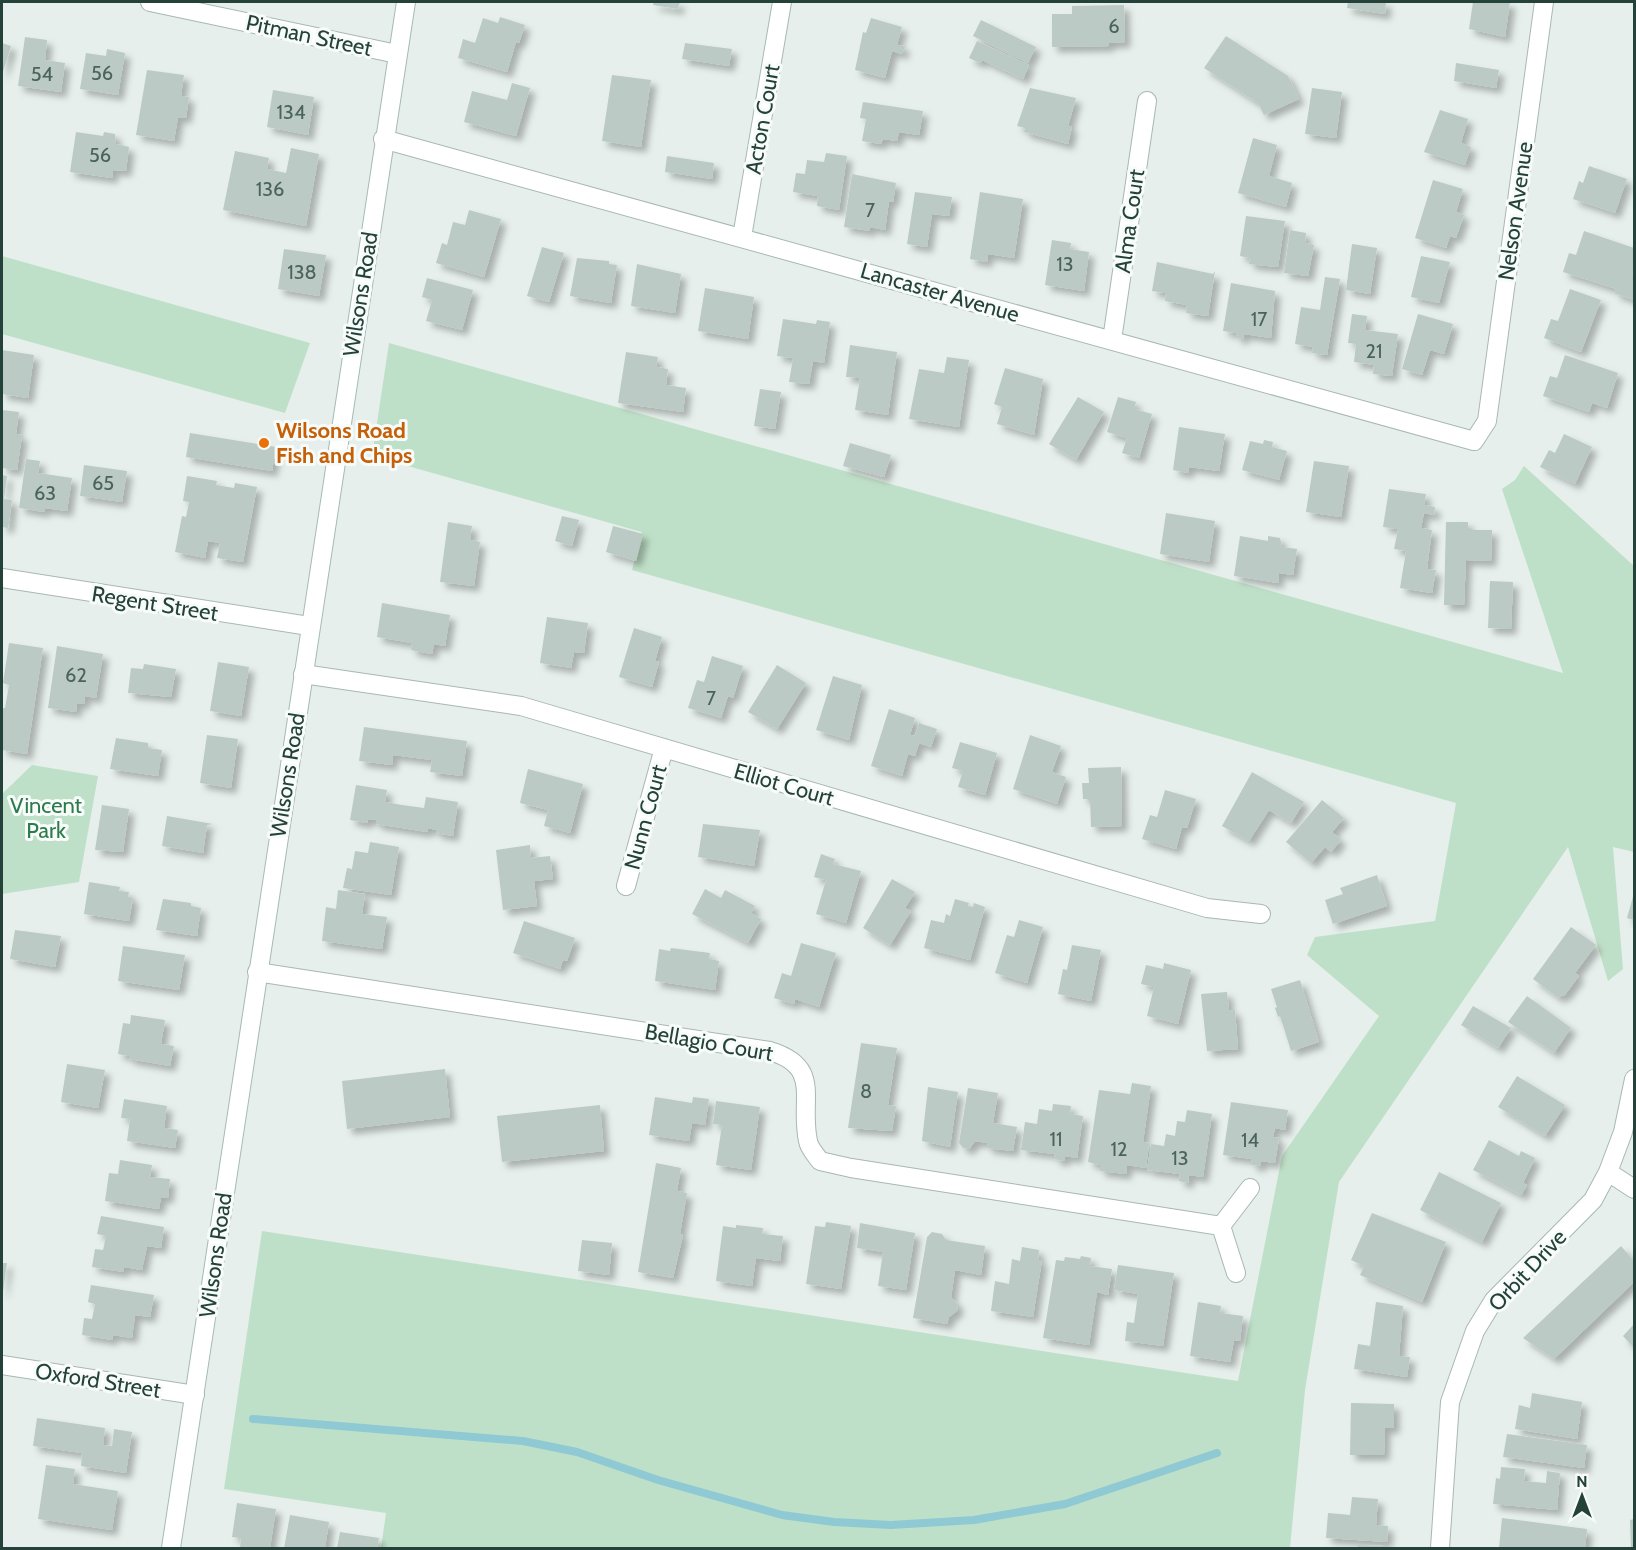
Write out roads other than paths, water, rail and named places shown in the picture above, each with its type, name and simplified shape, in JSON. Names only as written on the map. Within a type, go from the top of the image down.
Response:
[{"type":"street","name":"Pitman Street","points":[[150,2],[397,54]]},
{"type":"street","name":"Wilsons Road","points":[[171,1548],[383,139],[406,2]]},
{"type":"street","name":"Acton Court","points":[[742,237],[782,2]]},
{"type":"street","name":"Nelson Avenue","points":[[1486,421],[1544,2]]},
{"type":"street","name":"Alma Court","points":[[1112,340],[1147,101]]},
{"type":"street","name":"Lancaster Avenue","points":[[383,139],[1474,441],[1486,421]]},
{"type":"street","name":"Regent Street","points":[[2,578],[309,626]]},
{"type":"street","name":"Elliot Court","points":[[303,674],[521,706],[1207,908],[1261,914]]},
{"type":"street","name":"Nunn Court","points":[[626,886],[664,748]]},
{"type":"street","name":"Bellagio Court","points":[[257,972],[770,1051],[797,1063],[804,1076],[808,1143],[820,1161],[851,1168],[1221,1226]]},
{"type":"street","name":"Orbit Drive","points":[[1440,1548],[1450,1402],[1475,1331],[1494,1300],[1593,1200],[1608,1172],[1623,1132],[1635,1080]]},
{"type":"street","points":[[1608,1172],[1635,1189]]},
{"type":"street","points":[[1236,1273],[1221,1226],[1250,1188]]},
{"type":"street","name":"Oxford Street","points":[[2,1365],[195,1395]]},
{"type":"waterway","points":[[253,1419],[523,1441],[577,1452],[658,1480],[782,1515],[834,1522],[891,1525],[974,1520],[1065,1504],[1217,1453]]},
{"type":"place","name":"Wilsons Road Fish and Chips","points":[[264,443]]},
{"type":"park label","name":"Vincent Park","points":[[46,818]]}]
